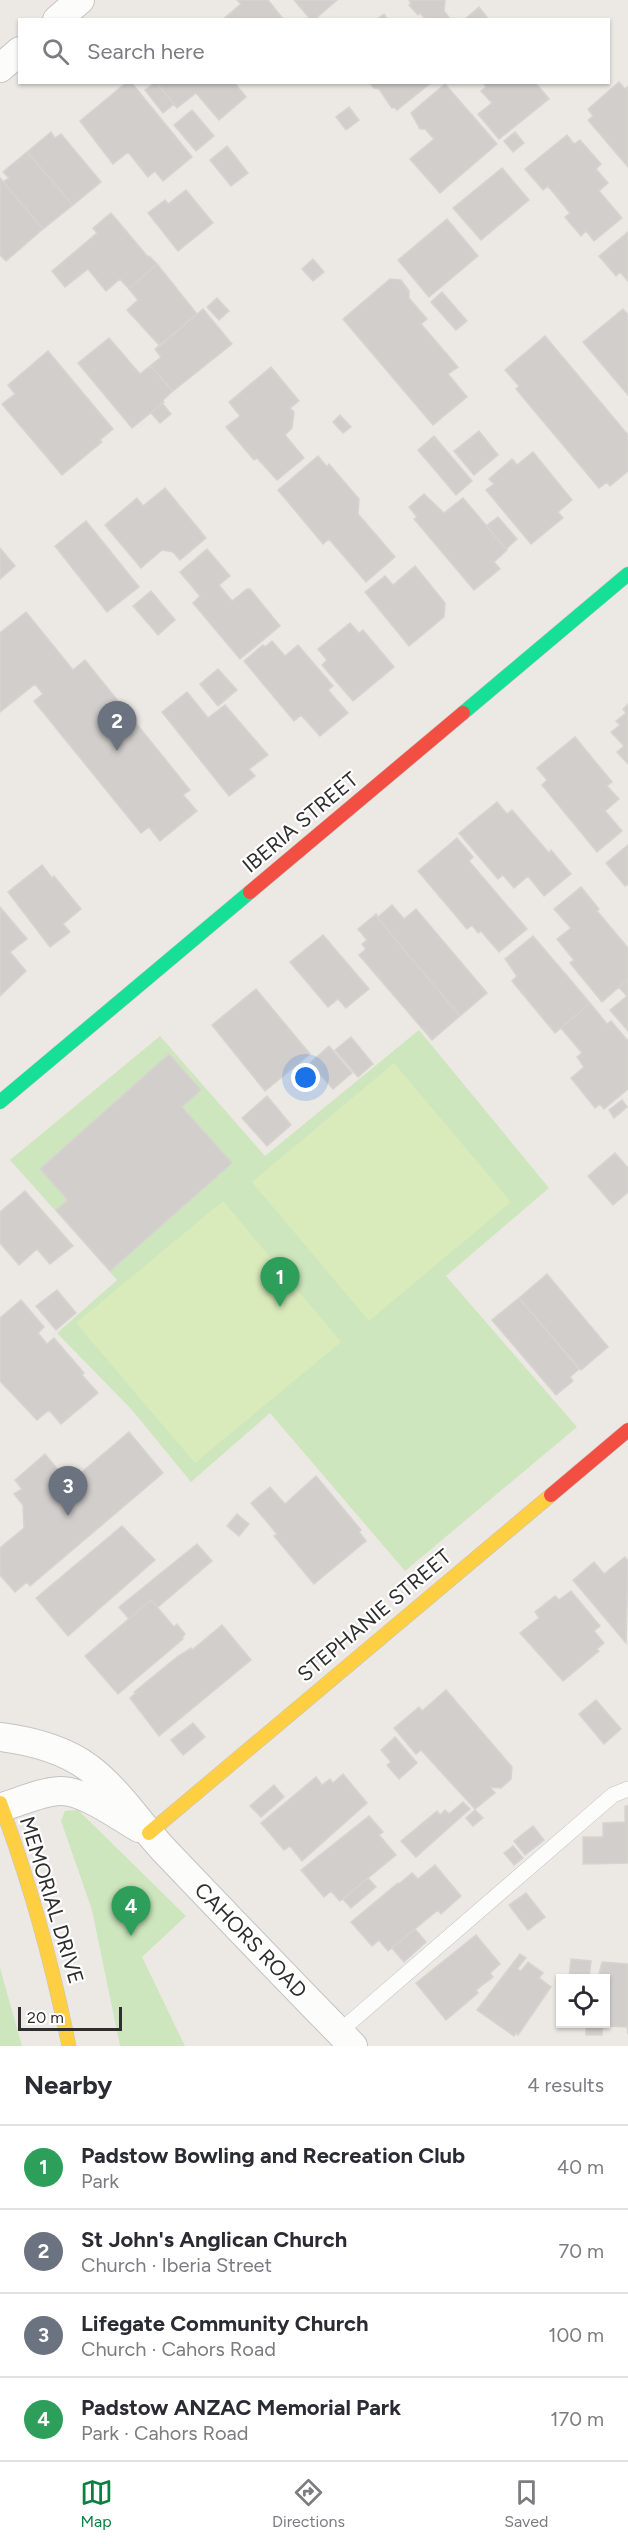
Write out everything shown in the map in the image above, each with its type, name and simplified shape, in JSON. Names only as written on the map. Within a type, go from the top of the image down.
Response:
[{"type":"street","points":[[59,18],[80,0]]},
{"type":"street","points":[[0,68],[18,53]]},
{"type":"street","name":"IBERIA STREET","points":[[0,1102],[628,574]]},
{"type":"street","name":"STEPHANIE STREET","points":[[148,1833],[628,1430]]},
{"type":"street","name":"CAHORS ROAD","points":[[0,1737],[46,1746],[88,1767],[117,1791],[148,1833],[346,2039]]},
{"type":"street","name":"CAHORS ROAD","points":[[1,1805],[51,1792],[69,1792],[86,1798],[148,1833]]},
{"type":"street","name":"MEMORIAL DRIVE","points":[[1,1805],[17,1848],[55,1979],[69,2046]]},
{"type":"lane","points":[[346,2039],[613,1795],[628,1789]]},
{"type":"green space","points":[[419,1030],[549,1188],[446,1276],[577,1427],[405,1571],[270,1413],[191,1482],[132,1410],[57,1333],[117,1280],[10,1160],[160,1036],[265,1156]]},
{"type":"green space","points":[[394,1063],[511,1202],[369,1321],[252,1182]]},
{"type":"green space","points":[[223,1201],[341,1342],[195,1463],[76,1323]]},
{"type":"green space","points":[[78,1810],[186,1916],[142,1957],[185,2046],[120,2046],[92,1910],[61,1821],[65,1811]]},
{"type":"green space","points":[[0,1968],[22,2046],[0,2046]]},
{"type":"building","points":[[237,0],[268,0],[282,18],[224,18],[241,4]]},
{"type":"building","points":[[294,0],[337,0],[316,18],[309,18]]},
{"type":"building","points":[[409,0],[445,0],[444,11],[449,18],[424,18],[409,5],[411,3]]},
{"type":"building","points":[[479,7],[487,18],[466,18]]},
{"type":"building","points":[[619,82],[625,89],[628,86],[628,167],[588,120],[593,116],[588,109]]},
{"type":"building","points":[[125,84],[133,84],[192,157],[163,181],[155,171],[148,177],[128,152],[113,164],[80,121]]},
{"type":"building","points":[[153,84],[158,84],[174,104],[163,113],[145,90]]},
{"type":"building","points":[[158,84],[236,84],[246,97],[219,120],[196,93],[177,108]]},
{"type":"building","points":[[371,84],[430,84],[397,110],[392,108],[379,89]]},
{"type":"building","points":[[445,84],[497,144],[440,193],[410,159],[434,139],[425,129],[420,129],[411,113]]},
{"type":"building","points":[[484,84],[537,84],[549,99],[499,139],[478,114],[492,103],[481,91],[486,87]]},
{"type":"building","points":[[349,107],[359,120],[346,130],[336,117]]},
{"type":"building","points":[[192,110],[214,136],[196,151],[174,125]]},
{"type":"building","points":[[51,132],[55,138],[61,134],[101,182],[73,205],[27,152]]},
{"type":"building","points":[[515,132],[524,143],[513,152],[504,141]]},
{"type":"building","points":[[567,135],[574,144],[580,140],[601,164],[596,169],[608,183],[599,191],[622,218],[594,241],[586,231],[581,236],[565,217],[570,213],[548,186],[543,190],[525,169]]},
{"type":"building","points":[[227,146],[248,173],[231,186],[210,160]]},
{"type":"building","points":[[27,152],[73,205],[43,229],[3,182],[9,178],[3,172]]},
{"type":"building","points":[[502,168],[529,200],[481,240],[453,208]]},
{"type":"building","points":[[0,178],[43,229],[6,261],[0,255]]},
{"type":"building","points":[[186,190],[213,223],[178,251],[148,213],[165,200],[168,204]]},
{"type":"building","points":[[111,213],[148,257],[157,264],[129,289],[120,279],[106,291],[88,269],[65,287],[52,271],[97,233],[93,228]]},
{"type":"building","points":[[447,219],[478,256],[429,297],[398,260]]},
{"type":"building","points":[[628,232],[628,281],[620,272],[616,276],[599,256]]},
{"type":"building","points":[[313,259],[324,272],[313,281],[302,269]]},
{"type":"building","points":[[157,264],[197,314],[160,346],[127,310],[138,300],[129,289]]},
{"type":"building","points":[[390,279],[401,280],[409,291],[409,298],[427,319],[421,324],[458,367],[448,374],[467,397],[433,425],[343,319]]},
{"type":"building","points":[[442,292],[467,321],[456,330],[431,302]]},
{"type":"building","points":[[217,298],[229,311],[219,320],[207,307]]},
{"type":"building","points":[[203,309],[232,344],[173,391],[150,366],[161,357],[155,349]]},
{"type":"building","points":[[623,309],[628,315],[628,395],[583,342]]},
{"type":"building","points":[[545,336],[628,435],[628,471],[610,486],[607,482],[599,488],[516,389],[519,386],[505,370]]},
{"type":"building","points":[[109,338],[140,374],[150,366],[173,391],[163,400],[164,402],[132,428],[78,363]]},
{"type":"building","points":[[48,351],[113,429],[100,440],[102,442],[62,475],[2,404],[15,394],[8,385]]},
{"type":"building","points":[[271,367],[299,401],[290,408],[294,412],[292,428],[285,435],[304,458],[277,480],[257,458],[254,460],[226,427],[240,416],[229,402]]},
{"type":"building","points":[[162,403],[171,414],[160,423],[151,413]]},
{"type":"building","points":[[340,415],[351,427],[343,433],[333,422]]},
{"type":"building","points":[[479,431],[498,455],[474,475],[454,451]]},
{"type":"building","points":[[434,436],[472,481],[456,495],[418,450]]},
{"type":"building","points":[[533,452],[572,500],[558,512],[563,518],[531,544],[486,490],[494,484],[489,479],[512,459],[517,465]]},
{"type":"building","points":[[318,456],[327,467],[329,464],[359,499],[358,514],[395,557],[366,582],[329,539],[323,544],[278,490]]},
{"type":"building","points":[[165,488],[206,538],[180,560],[173,552],[162,550],[141,568],[105,525],[137,498],[143,506]]},
{"type":"building","points":[[424,494],[444,513],[463,498],[507,550],[494,562],[500,569],[474,590],[414,519],[417,517],[409,507]]},
{"type":"building","points":[[498,517],[517,539],[506,549],[486,526]]},
{"type":"building","points":[[86,521],[139,587],[107,612],[55,546]]},
{"type":"building","points":[[0,548],[15,566],[0,579]]},
{"type":"building","points":[[207,549],[230,576],[219,585],[232,601],[250,589],[280,626],[240,659],[193,603],[200,596],[180,572]]},
{"type":"building","points":[[415,566],[445,603],[444,617],[409,646],[365,592],[385,576],[393,585]]},
{"type":"building","points":[[151,591],[175,620],[158,635],[133,606]]},
{"type":"building","points":[[26,612],[73,670],[85,660],[190,790],[183,795],[197,811],[160,841],[149,827],[141,833],[34,701],[43,694],[35,684],[0,712],[0,633]]},
{"type":"building","points":[[350,623],[359,633],[363,630],[394,667],[353,701],[322,665],[327,660],[318,649]]},
{"type":"building","points":[[272,641],[285,656],[298,645],[333,686],[328,690],[348,713],[320,736],[301,715],[294,721],[244,661],[263,645],[265,647]]},
{"type":"building","points":[[218,669],[237,690],[218,706],[200,684]]},
{"type":"building","points":[[187,692],[208,718],[225,705],[268,755],[249,769],[255,776],[229,796],[162,712]]},
{"type":"building","points":[[628,704],[628,764],[617,752],[624,746],[611,732],[620,725],[616,721],[626,713],[623,709]]},
{"type":"building","points":[[575,737],[612,782],[607,786],[619,799],[605,811],[622,831],[597,852],[542,785],[547,780],[537,768]]},
{"type":"building","points":[[497,802],[507,814],[512,810],[549,853],[551,850],[571,874],[544,896],[528,876],[514,888],[503,875],[498,879],[459,833]]},
{"type":"building","points":[[457,838],[473,857],[469,861],[527,929],[499,952],[481,931],[478,933],[472,925],[467,929],[418,871]]},
{"type":"building","points":[[628,845],[628,884],[625,886],[606,863]]},
{"type":"building","points":[[42,865],[81,909],[63,924],[70,932],[50,947],[8,892]]},
{"type":"building","points":[[581,887],[599,909],[597,911],[628,948],[628,979],[602,1002],[570,963],[574,960],[557,939],[571,928],[554,909]]},
{"type":"building","points":[[392,905],[404,919],[416,909],[487,993],[460,1016],[375,915],[378,917]]},
{"type":"building","points":[[0,907],[27,939],[10,952],[26,971],[0,996]]},
{"type":"building","points":[[375,915],[460,1016],[432,1040],[359,955],[366,949],[362,944],[367,940],[358,929]]},
{"type":"building","points":[[323,935],[369,989],[346,1008],[338,999],[328,1007],[290,962]]},
{"type":"building","points":[[533,936],[590,1003],[555,1033],[512,981],[517,976],[505,959]]},
{"type":"building","points":[[628,979],[628,1031],[610,1010],[627,996],[619,987]]},
{"type":"building","points":[[256,989],[310,1054],[265,1091],[212,1025]]},
{"type":"building","points":[[590,1003],[607,1024],[611,1021],[628,1041],[628,1089],[604,1109],[600,1104],[595,1108],[571,1078],[584,1067],[577,1057],[582,1053],[561,1028]]},
{"type":"building","points":[[351,1037],[373,1064],[358,1077],[335,1050]]},
{"type":"building","points":[[329,1046],[352,1073],[333,1089],[310,1063]]},
{"type":"building","points":[[169,1054],[201,1090],[182,1107],[232,1163],[110,1271],[56,1210],[68,1200],[40,1169]]},
{"type":"building","points":[[267,1096],[291,1125],[267,1146],[242,1118]]},
{"type":"building","points":[[622,1100],[627,1107],[614,1118],[609,1110]]},
{"type":"building","points":[[615,1153],[628,1168],[628,1192],[613,1205],[588,1176]]},
{"type":"building","points":[[25,1191],[73,1246],[50,1264],[37,1249],[19,1265],[0,1243],[0,1212]]},
{"type":"building","points":[[547,1274],[608,1347],[581,1370],[519,1298]]},
{"type":"building","points":[[57,1290],[76,1313],[56,1330],[36,1306]]},
{"type":"building","points":[[519,1298],[579,1369],[570,1377],[573,1381],[556,1395],[492,1320]]},
{"type":"building","points":[[21,1300],[44,1327],[38,1333],[47,1344],[54,1338],[98,1393],[61,1424],[49,1410],[37,1420],[0,1381],[0,1318]]},
{"type":"building","points":[[129,1432],[163,1473],[30,1586],[27,1582],[15,1592],[0,1575],[0,1548],[24,1528],[23,1505],[14,1494],[22,1489],[15,1480],[45,1454],[69,1483]]},
{"type":"building","points":[[316,1476],[361,1530],[359,1532],[366,1541],[314,1584],[274,1536],[277,1534],[251,1503],[270,1487],[285,1504]]},
{"type":"building","points":[[237,1514],[249,1524],[239,1536],[227,1526]]},
{"type":"building","points":[[122,1526],[155,1560],[68,1636],[36,1598]]},
{"type":"building","points":[[197,1544],[212,1561],[158,1607],[151,1600],[129,1619],[119,1607]]},
{"type":"building","points":[[625,1557],[628,1561],[626,1643],[573,1580],[594,1562],[604,1574]]},
{"type":"building","points":[[571,1591],[600,1626],[594,1631],[604,1643],[597,1649],[599,1651],[563,1681],[520,1633],[539,1618],[535,1612],[555,1596],[559,1600]]},
{"type":"building","points":[[151,1600],[174,1627],[177,1624],[185,1634],[183,1639],[118,1694],[85,1656]]},
{"type":"building","points":[[222,1625],[251,1660],[159,1736],[130,1698],[136,1693],[134,1692],[177,1657],[191,1648],[192,1650]]},
{"type":"building","points":[[446,1690],[512,1767],[511,1779],[501,1788],[490,1787],[495,1793],[475,1809],[421,1750],[416,1754],[394,1728],[419,1707],[422,1711]]},
{"type":"building","points":[[596,1700],[621,1729],[604,1744],[579,1714]]},
{"type":"building","points":[[193,1723],[205,1737],[183,1755],[171,1740]]},
{"type":"building","points":[[395,1737],[417,1763],[399,1779],[387,1765],[391,1762],[381,1750]]},
{"type":"building","points":[[343,1774],[367,1803],[302,1861],[290,1846],[284,1850],[261,1823],[316,1777],[322,1785],[330,1779],[333,1783]]},
{"type":"building","points":[[274,1785],[284,1797],[261,1817],[250,1806]]},
{"type":"building","points":[[463,1802],[470,1809],[416,1857],[401,1841],[437,1811],[440,1815],[445,1810],[449,1814]]},
{"type":"building","points":[[625,1806],[628,1806],[628,1863],[583,1864],[583,1837],[603,1837],[603,1823],[625,1822]]},
{"type":"building","points":[[475,1810],[483,1818],[473,1826],[466,1818]]},
{"type":"building","points":[[369,1816],[383,1832],[379,1835],[396,1855],[340,1901],[331,1891],[324,1897],[301,1870]]},
{"type":"building","points":[[533,1826],[544,1840],[525,1855],[514,1841]]},
{"type":"building","points":[[513,1846],[523,1858],[514,1865],[504,1853]]},
{"type":"building","points":[[435,1865],[461,1896],[441,1914],[438,1910],[388,1951],[379,1940],[372,1946],[351,1922],[412,1873],[418,1879]]},
{"type":"building","points":[[368,1878],[376,1887],[351,1908],[343,1899]]},
{"type":"building","points":[[526,1893],[545,1917],[528,1930],[509,1905]]},
{"type":"building","points":[[415,1929],[426,1942],[404,1962],[392,1948]]},
{"type":"building","points":[[476,1935],[500,1964],[490,1973],[493,1977],[476,1990],[478,1993],[446,2020],[416,1983]]},
{"type":"building","points":[[520,1954],[526,1958],[517,1969],[521,1971],[528,1962],[543,1973],[539,1978],[551,1987],[518,2035],[516,2033],[514,2036],[477,2010]]},
{"type":"building","points":[[571,1959],[591,1961],[589,1974],[569,1974]]},
{"type":"building","points":[[602,1962],[628,1964],[628,2034],[627,2027],[610,2026],[610,1974],[599,1974]]},
{"type":"building","points":[[586,2028],[603,2028],[602,2035],[586,2035]]},
{"type":"traffic: fast","points":[[463,713],[628,574]]},
{"type":"traffic: fast","points":[[0,1102],[250,892]]},
{"type":"traffic: slow","points":[[149,1833],[551,1495]]},
{"type":"traffic: slow","points":[[0,1803],[39,1923],[69,2046]]},
{"type":"traffic: jam","points":[[250,892],[463,713]]},
{"type":"traffic: jam","points":[[551,1495],[628,1430]]},
{"type":"place","name":"St John's Anglican Church","points":[[117,751]]},
{"type":"place","name":"Padstow Bowling and Recreation Club","points":[[280,1307]]},
{"type":"place","name":"Lifegate Community Church","points":[[68,1516]]},
{"type":"place","name":"Padstow ANZAC Memorial Park","points":[[131,1936]]}]
